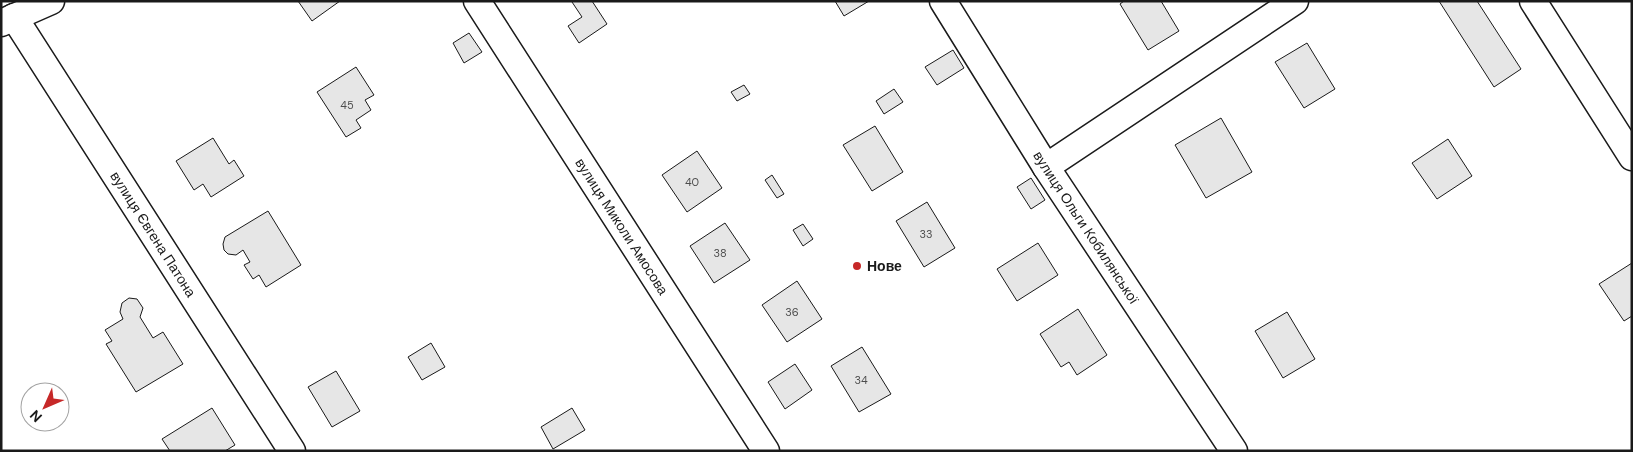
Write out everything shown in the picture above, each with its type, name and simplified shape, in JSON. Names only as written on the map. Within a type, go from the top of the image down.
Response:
[{"type":"street","points":[[8,20],[51,1]]},
{"type":"street","name":"вулиця Миколи Амосова","points":[[477,1],[766,451]]},
{"type":"street","name":"вулиця Ольги Кобилянської","points":[[943,1],[1046,167],[1234,451]]},
{"type":"street","points":[[1046,167],[1296,1]]},
{"type":"street","points":[[1533,1],[1632,157]]},
{"type":"street","name":"вулиця Євгена Патона","points":[[8,20],[292,451]]},
{"type":"building","points":[[298,1],[340,1],[312,21]]},
{"type":"building","points":[[573,1],[592,1],[607,24],[579,43],[568,26],[582,17]]},
{"type":"building","points":[[835,1],[869,1],[844,16]]},
{"type":"building","points":[[1124,1],[1161,1],[1179,31],[1148,50],[1120,4]]},
{"type":"building","points":[[1439,1],[1477,1],[1521,69],[1494,87]]},
{"type":"building","points":[[469,33],[482,52],[464,63],[453,43]]},
{"type":"building","points":[[1307,43],[1335,89],[1304,108],[1275,62]]},
{"type":"building","points":[[953,50],[964,68],[937,85],[925,67]]},
{"type":"building","points":[[356,67],[374,95],[365,100],[371,110],[356,120],[361,128],[346,137],[317,92]]},
{"type":"building","points":[[744,85],[750,94],[737,101],[731,92]]},
{"type":"building","points":[[894,89],[903,102],[884,114],[876,101]]},
{"type":"building","points":[[1221,118],[1252,172],[1206,198],[1175,145]]},
{"type":"building","points":[[875,126],[903,172],[872,191],[843,145]]},
{"type":"building","points":[[213,138],[229,164],[234,160],[244,176],[211,197],[203,184],[194,190],[176,161]]},
{"type":"building","points":[[1448,139],[1472,176],[1437,199],[1412,163]]},
{"type":"building","points":[[697,151],[722,188],[687,212],[662,175]]},
{"type":"building","points":[[772,175],[784,194],[777,198],[765,180]]},
{"type":"building","points":[[1031,178],[1045,200],[1031,209],[1017,187]]},
{"type":"building","points":[[927,202],[955,248],[924,267],[896,221]]},
{"type":"building","points":[[268,211],[301,265],[266,287],[259,275],[253,279],[244,265],[250,262],[243,250],[236,255],[228,254],[224,250],[223,244],[225,237]]},
{"type":"building","points":[[725,223],[750,260],[714,283],[690,246]]},
{"type":"building","points":[[803,224],[813,239],[803,246],[793,230]]},
{"type":"building","points":[[1038,243],[1058,275],[1017,301],[997,269]]},
{"type":"building","points":[[1632,263],[1632,316],[1624,321],[1599,284]]},
{"type":"building","points":[[797,281],[822,319],[787,342],[762,305]]},
{"type":"building","points":[[129,298],[137,299],[143,308],[140,317],[153,338],[163,332],[183,364],[136,392],[106,344],[112,341],[105,330],[123,319],[120,312],[122,303]]},
{"type":"building","points":[[1078,309],[1107,355],[1077,375],[1069,362],[1061,367],[1040,334]]},
{"type":"building","points":[[1287,312],[1315,359],[1283,378],[1255,331]]},
{"type":"building","points":[[431,343],[445,367],[422,380],[408,357]]},
{"type":"building","points":[[862,347],[891,394],[859,412],[831,366]]},
{"type":"building","points":[[795,364],[812,390],[785,409],[768,382]]},
{"type":"building","points":[[336,371],[360,411],[332,427],[308,387]]},
{"type":"building","points":[[212,408],[235,445],[225,451],[170,451],[162,439]]},
{"type":"building","points":[[572,408],[585,430],[553,449],[541,427]]},
{"type":"place","name":"Нове","points":[[857,266]]}]
